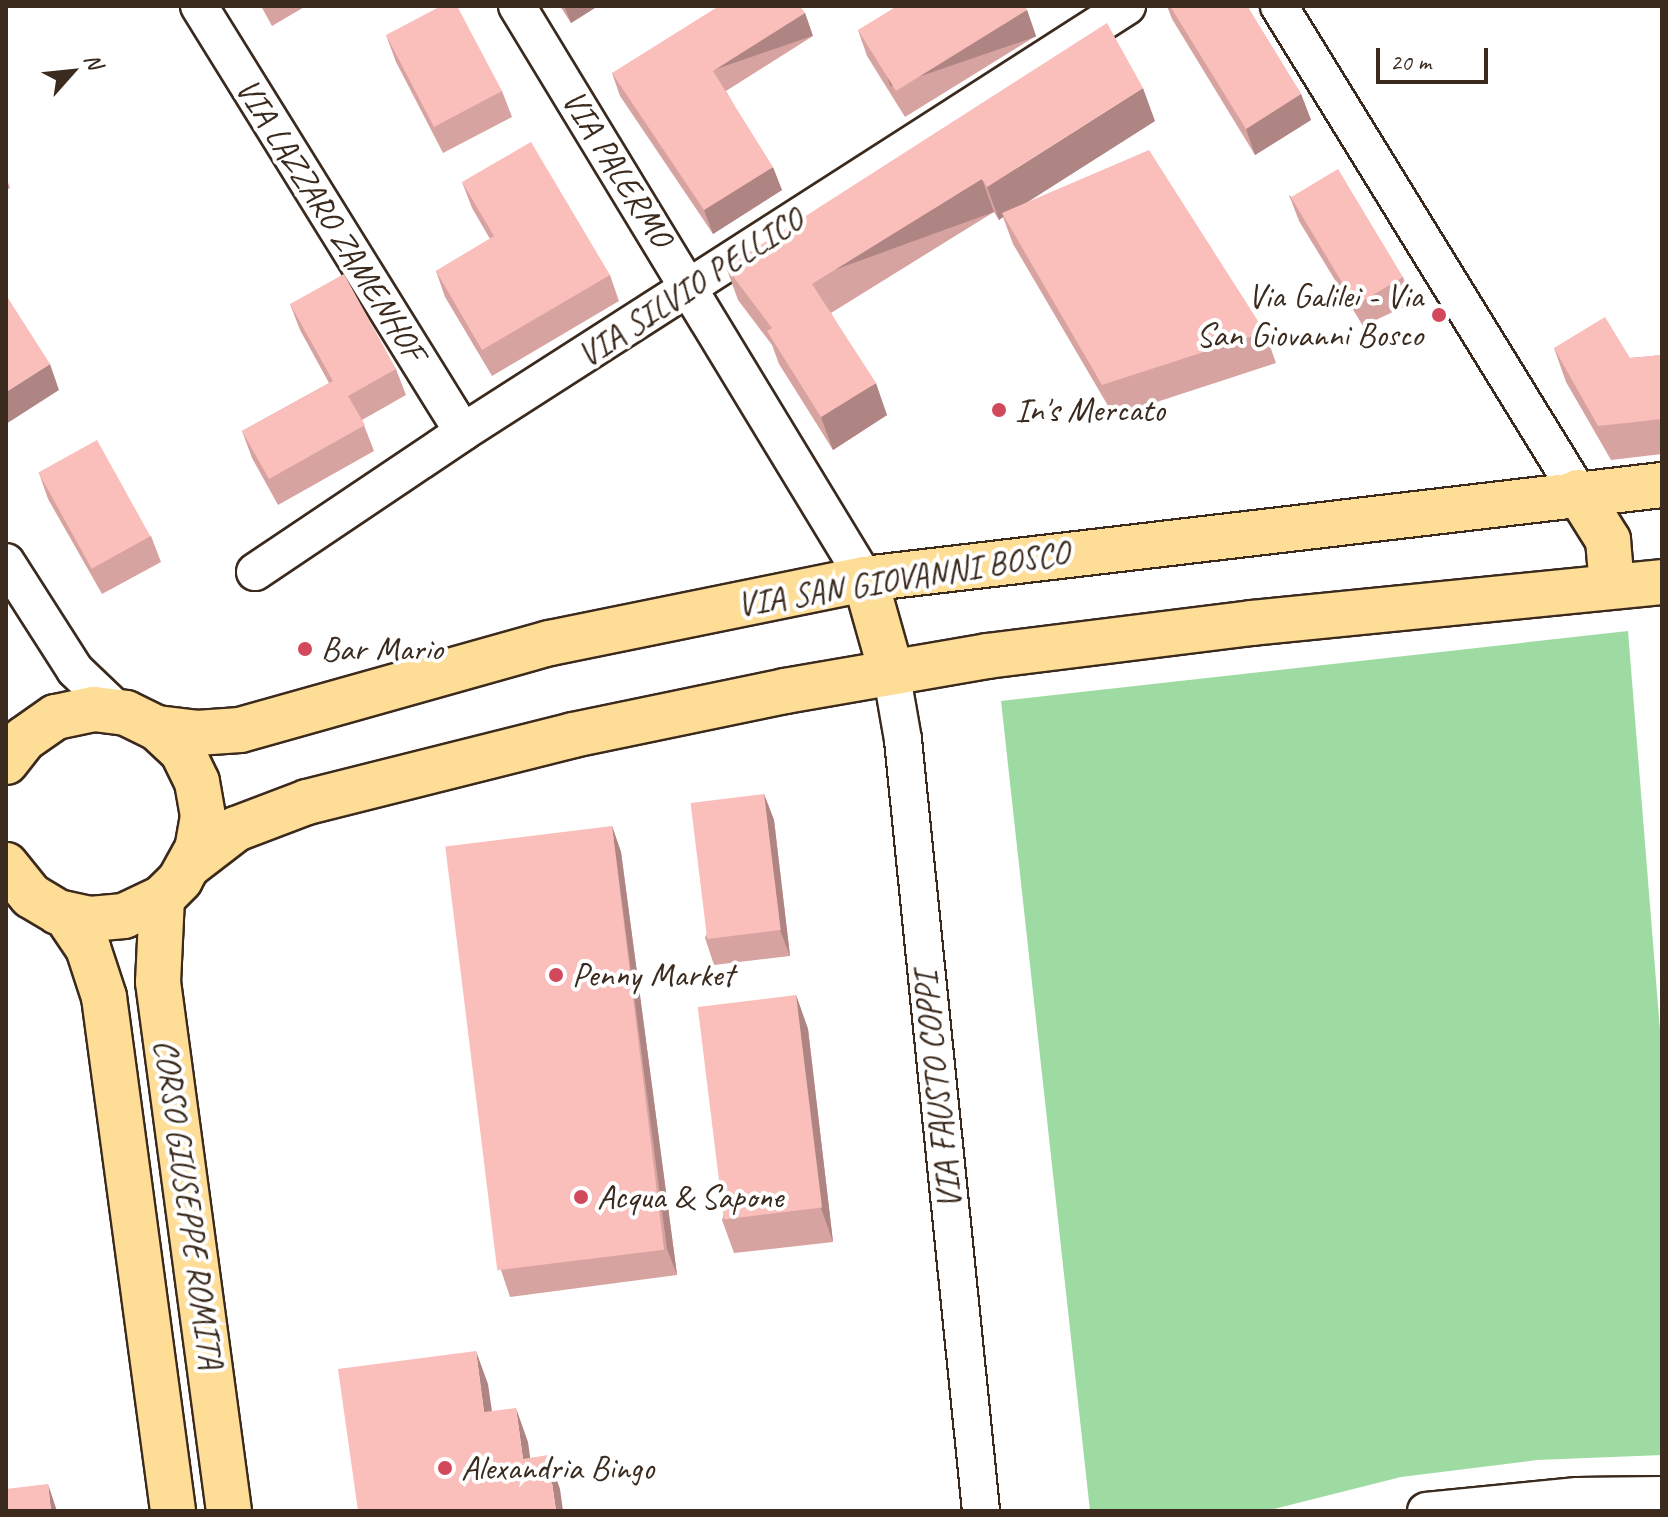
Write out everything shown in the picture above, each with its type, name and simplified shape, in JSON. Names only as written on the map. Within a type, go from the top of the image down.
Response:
[{"type":"main road","name":"VIA SAN GIOVANNI BOSCO","points":[[6,762],[24,739],[56,717],[86,710],[197,733],[240,730],[550,643],[865,579],[1578,492],[1662,485]]},
{"type":"main road","points":[[1578,492],[1608,540],[1612,586]]},
{"type":"main road","points":[[865,579],[891,671]]},
{"type":"main road","points":[[9,873],[31,896],[65,914],[116,918],[176,881],[236,829],[307,802],[573,735],[891,671],[1252,623],[1662,582]]},
{"type":"main road","name":"CORSO GIUSEPPE ROMITA","points":[[138,719],[187,759],[202,798],[201,833],[176,881],[158,982],[229,1511]]},
{"type":"main road","name":"CORSO GIUSEPPE ROMITA","points":[[65,914],[88,948],[104,997],[173,1511]]},
{"type":"street","name":"VIA LAZZARO ZAMENHOF","points":[[199,6],[463,432]]},
{"type":"street","name":"VIA PALERMO","points":[[517,6],[691,286],[865,579]]},
{"type":"street","name":"VIA SILVIO PELLICO","points":[[255,572],[463,432],[1127,6]]},
{"type":"street","points":[[1279,6],[1578,492]]},
{"type":"street","points":[[6,562],[75,670],[138,719]]},
{"type":"street","name":"VIA FAUSTO COPPI","points":[[891,671],[903,740],[981,1511]]},
{"type":"street","points":[[1426,1511],[1577,1496],[1662,1495]]},
{"type":"green space","points":[[1628,631],[1662,1055],[1662,1455],[1537,1460],[1401,1477],[1266,1511],[1090,1511],[1001,701]]},
{"type":"building","points":[[441,6],[457,6],[502,91],[434,127],[386,35]]},
{"type":"building","points":[[719,6],[800,6],[805,13],[713,71],[773,167],[704,210],[612,73]]},
{"type":"building","points":[[897,6],[1024,6],[1027,10],[896,91],[858,30]]},
{"type":"building","points":[[1170,6],[1247,6],[1301,94],[1246,129]]},
{"type":"building","points":[[1107,23],[1143,88],[987,187],[982,179],[812,284],[876,383],[821,417],[767,331],[772,328],[726,267]]},
{"type":"building","points":[[531,142],[610,275],[482,350],[436,271],[494,236],[462,182]]},
{"type":"building","points":[[1149,150],[1265,332],[1102,385],[1002,213]]},
{"type":"building","points":[[1338,169],[1403,277],[1356,305],[1291,197]]},
{"type":"building","points":[[344,274],[396,369],[348,396],[365,425],[269,479],[242,431],[333,381],[290,304]]},
{"type":"building","points":[[6,295],[50,364],[6,392]]},
{"type":"building","points":[[1605,317],[1630,358],[1662,355],[1662,419],[1598,426],[1554,348]]},
{"type":"building","points":[[97,440],[150,536],[92,569],[38,472]]},
{"type":"building","points":[[764,794],[781,930],[707,939],[691,803]]},
{"type":"building","points":[[612,826],[664,1250],[497,1270],[445,846]]},
{"type":"building","points":[[796,995],[822,1207],[724,1219],[698,1007]]},
{"type":"building","name":"Alexandria Bingo","points":[[476,1351],[484,1412],[516,1408],[523,1459],[548,1455],[556,1511],[358,1511],[338,1369]]},
{"type":"building","points":[[48,1484],[51,1511],[6,1511],[6,1489]]},
{"type":"place","name":"Via Galilei - Via San Giovanni Bosco","points":[[1439,315]]},
{"type":"place","name":"In's Mercato","points":[[999,410]]},
{"type":"place","name":"Bar Mario","points":[[305,649]]},
{"type":"place","name":"Penny Market","points":[[556,975]]},
{"type":"place","name":"Acqua & Sapone","points":[[581,1197]]},
{"type":"place","name":"Alexandria Bingo","points":[[445,1468]]}]
